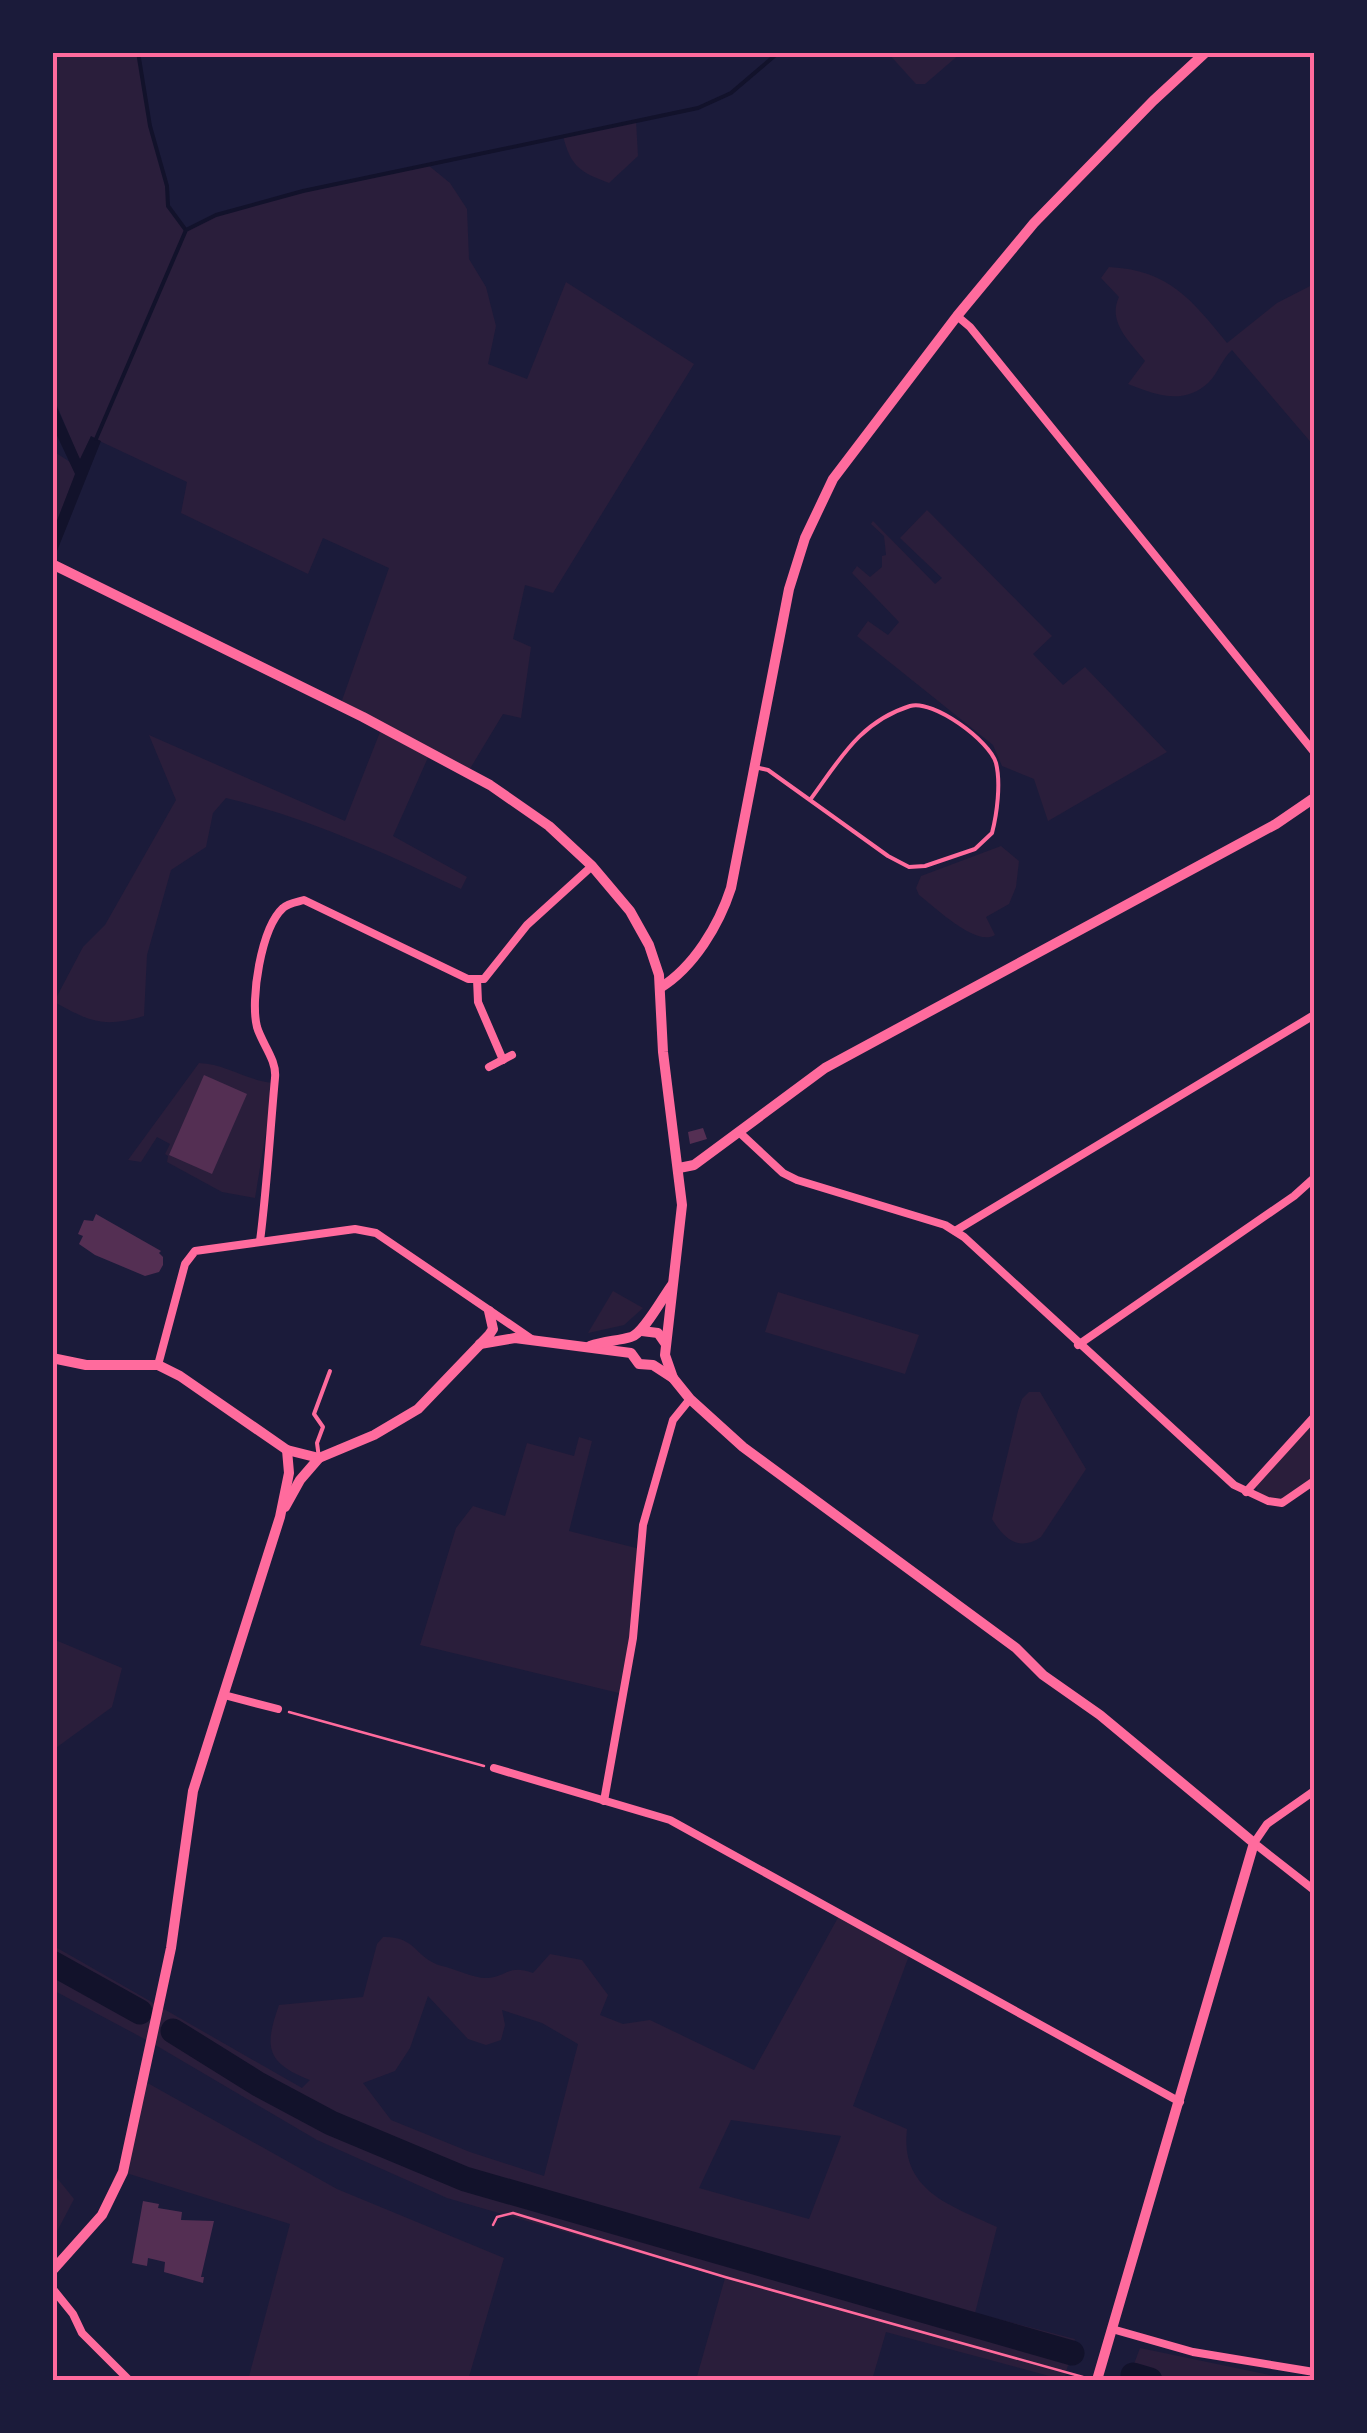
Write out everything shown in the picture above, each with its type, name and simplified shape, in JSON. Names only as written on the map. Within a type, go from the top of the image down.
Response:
[{"type":"street","points":[[660,988],[694,955],[722,913],[789,589],[810,524],[833,479],[956,316],[1034,223],[1206,52]]},
{"type":"street","points":[[956,316],[970,327],[1314,752]]},
{"type":"street","points":[[57,566],[490,785],[549,826],[592,866],[630,911],[648,945],[660,988],[682,1205],[671,1323],[665,1349],[653,1365]]},
{"type":"street","points":[[679,1168],[694,1165],[825,1068],[1276,824],[1314,798]]},
{"type":"street","points":[[260,1241],[276,1077],[256,1022],[255,995],[266,943],[284,906],[304,900],[468,979],[484,979],[527,926],[592,866]]},
{"type":"street","points":[[477,979],[478,1002],[502,1060]]},
{"type":"street","points":[[955,1230],[1314,1015]]},
{"type":"street","points":[[489,1067],[512,1055]]},
{"type":"street","points":[[739,1132],[796,1180],[955,1230],[1224,1478],[1246,1492],[1282,1503],[1314,1481]]},
{"type":"street","points":[[1078,1345],[1294,1196],[1314,1178]]},
{"type":"street","points":[[158,1365],[185,1264],[196,1251],[355,1230],[376,1233],[534,1340]]},
{"type":"street","points":[[630,1353],[638,1334],[672,1285]]},
{"type":"street","points":[[280,1517],[300,1480],[319,1458],[374,1435],[418,1410],[489,1335],[489,1311]]},
{"type":"street","points":[[589,1347],[616,1338],[658,1333],[673,1378]]},
{"type":"street","points":[[480,1344],[503,1338],[630,1353],[639,1364],[653,1365],[673,1378],[690,1399],[756,1457],[1016,1648],[1043,1675],[1100,1715],[1314,1890]]},
{"type":"street","points":[[52,1358],[86,1365],[158,1365],[288,1450],[319,1458]]},
{"type":"street","points":[[604,1801],[633,1638],[643,1525],[673,1420],[690,1399]]},
{"type":"street","points":[[1246,1492],[1314,1417]]},
{"type":"street","points":[[52,2271],[89,2233],[118,2186],[160,2006],[193,1792],[280,1517],[289,1473],[288,1450]]},
{"type":"street","points":[[224,1695],[278,1710]]},
{"type":"street","points":[[494,1768],[670,1820],[1180,2102]]},
{"type":"street","points":[[1096,2380],[1254,1843],[1268,1824],[1314,1791]]},
{"type":"street","points":[[52,2288],[73,2314],[82,2333],[129,2380]]},
{"type":"street","points":[[1112,2330],[1193,2352],[1314,2372]]},
{"type":"lane","points":[[754,766],[768,770],[810,800],[898,862],[909,867],[925,866],[975,849],[992,833],[995,760],[989,750],[935,708],[913,705],[875,725],[847,748],[810,800]]},
{"type":"lane","points":[[319,1458],[317,1443],[323,1427],[314,1414],[330,1371]]},
{"type":"path","points":[[278,1710],[494,1768]]},
{"type":"path","points":[[493,2225],[497,2218],[513,2213],[1096,2380]]},
{"type":"shaded area","points":[[53,53],[138,53],[168,206],[186,229],[274,197],[428,165],[450,183],[467,209],[469,259],[486,287],[496,326],[488,364],[527,379],[566,282],[694,364],[553,593],[525,585],[513,639],[531,647],[521,718],[503,714],[468,772],[430,753],[393,836],[467,877],[461,889],[316,826],[226,798],[213,813],[206,847],[171,870],[147,955],[144,1016],[118,1022],[88,1018],[54,1002],[83,947],[105,925],[176,800],[149,735],[345,821],[382,727],[340,706],[389,568],[323,538],[308,574],[181,513],[187,482],[91,437],[80,461],[53,396]]},
{"type":"shaded area","points":[[888,53],[961,53],[925,84],[916,84]]},
{"type":"shaded area","points":[[636,120],[638,156],[609,183],[573,162],[563,136]]},
{"type":"shaded area","points":[[1109,267],[1148,274],[1177,290],[1227,343],[1277,303],[1314,284],[1314,446],[1232,350],[1209,382],[1190,394],[1159,395],[1128,384],[1145,361],[1118,323],[1119,297],[1101,278]]},
{"type":"shaded area","points":[[52,396],[80,459],[91,436],[101,441],[53,561],[53,531],[75,474],[53,427]]},
{"type":"shaded area","points":[[53,451],[70,462],[76,474],[53,531]]},
{"type":"shaded area","points":[[927,510],[1052,636],[1033,654],[1063,685],[1085,667],[1167,752],[1048,821],[1034,779],[1002,766],[993,745],[857,636],[868,621],[888,635],[899,622],[852,573],[857,566],[870,577],[882,567],[882,556],[886,555],[884,536],[871,524],[873,521],[935,584],[942,578],[900,538]]},
{"type":"shaded area","points":[[1001,846],[1019,861],[1009,904],[986,917],[995,935],[977,936],[967,931],[919,895],[916,888],[921,876]]},
{"type":"shaded area","points":[[199,1063],[274,1083],[255,1198],[222,1192],[167,1162],[165,1154],[170,1144],[157,1137],[141,1162],[128,1160]]},
{"type":"shaded area","points":[[613,1291],[643,1308],[624,1325],[588,1333]]},
{"type":"shaded area","points":[[778,1292],[919,1335],[905,1374],[765,1332]]},
{"type":"shaded area","points":[[1029,1392],[1040,1392],[1086,1469],[1041,1537],[1019,1543],[1007,1537],[992,1519],[1018,1411]]},
{"type":"shaded area","points":[[1314,1417],[1314,1481],[1282,1503],[1258,1497],[1256,1481]]},
{"type":"shaded area","points":[[579,1437],[592,1441],[569,1531],[640,1549],[623,1694],[420,1645],[456,1528],[473,1506],[505,1516],[527,1443],[574,1456]]},
{"type":"shaded area","points":[[53,1639],[122,1668],[112,1707],[53,1750]]},
{"type":"shaded area","points":[[840,1914],[910,1953],[853,2106],[907,2129],[911,2167],[920,2181],[946,2203],[997,2227],[975,2313],[1075,2339],[1064,2380],[886,2332],[872,2380],[696,2380],[725,2278],[447,2198],[317,2140],[53,1990],[52,1945],[302,2088],[310,2080],[284,2067],[272,2052],[271,2032],[279,2005],[363,1997],[377,1944],[383,1937],[403,1940],[433,1962],[483,1978],[513,1970],[533,1973],[550,1954],[582,1960],[608,1995],[600,2015],[623,2024],[650,2020],[754,2070]],"holes":[[[428,1996],[468,2039],[486,2045],[501,2040],[505,2025],[502,2010],[542,2023],[578,2044],[544,2176],[391,2120],[363,2083],[395,2071],[410,2048]],[[731,2120],[841,2136],[809,2219],[699,2188]]]},
{"type":"shaded area","points":[[144,2081],[337,2189],[504,2258],[468,2380],[248,2380],[290,2224],[123,2172]]},
{"type":"shaded area","points":[[52,2173],[74,2199],[53,2239]]},
{"type":"shaded area","points":[[1140,2348],[1294,2380],[1128,2380]]},
{"type":"building","points":[[204,1075],[247,1094],[212,1174],[169,1155]]},
{"type":"building","points":[[703,1128],[707,1139],[690,1144],[688,1132]]},
{"type":"building","points":[[96,1214],[161,1251],[163,1265],[159,1272],[145,1276],[79,1244],[83,1236],[78,1234],[84,1220],[93,1221]]},
{"type":"building","points":[[143,2201],[182,2212],[181,2220],[214,2221],[201,2277],[203,2283],[164,2272],[165,2262],[148,2258],[147,2266],[132,2263]]},
{"type":"waterway","points":[[138,52],[168,206],[185,229]]},
{"type":"waterway","points":[[96,439],[186,230],[216,215],[303,191],[698,108],[731,93],[779,52]]},
{"type":"waterway","points":[[52,1963],[140,2012]]},
{"type":"waterway","points":[[173,2031],[258,2084],[331,2123],[465,2179],[1072,2353]]},
{"type":"waterway","points":[[1133,2375],[1150,2380]]}]
